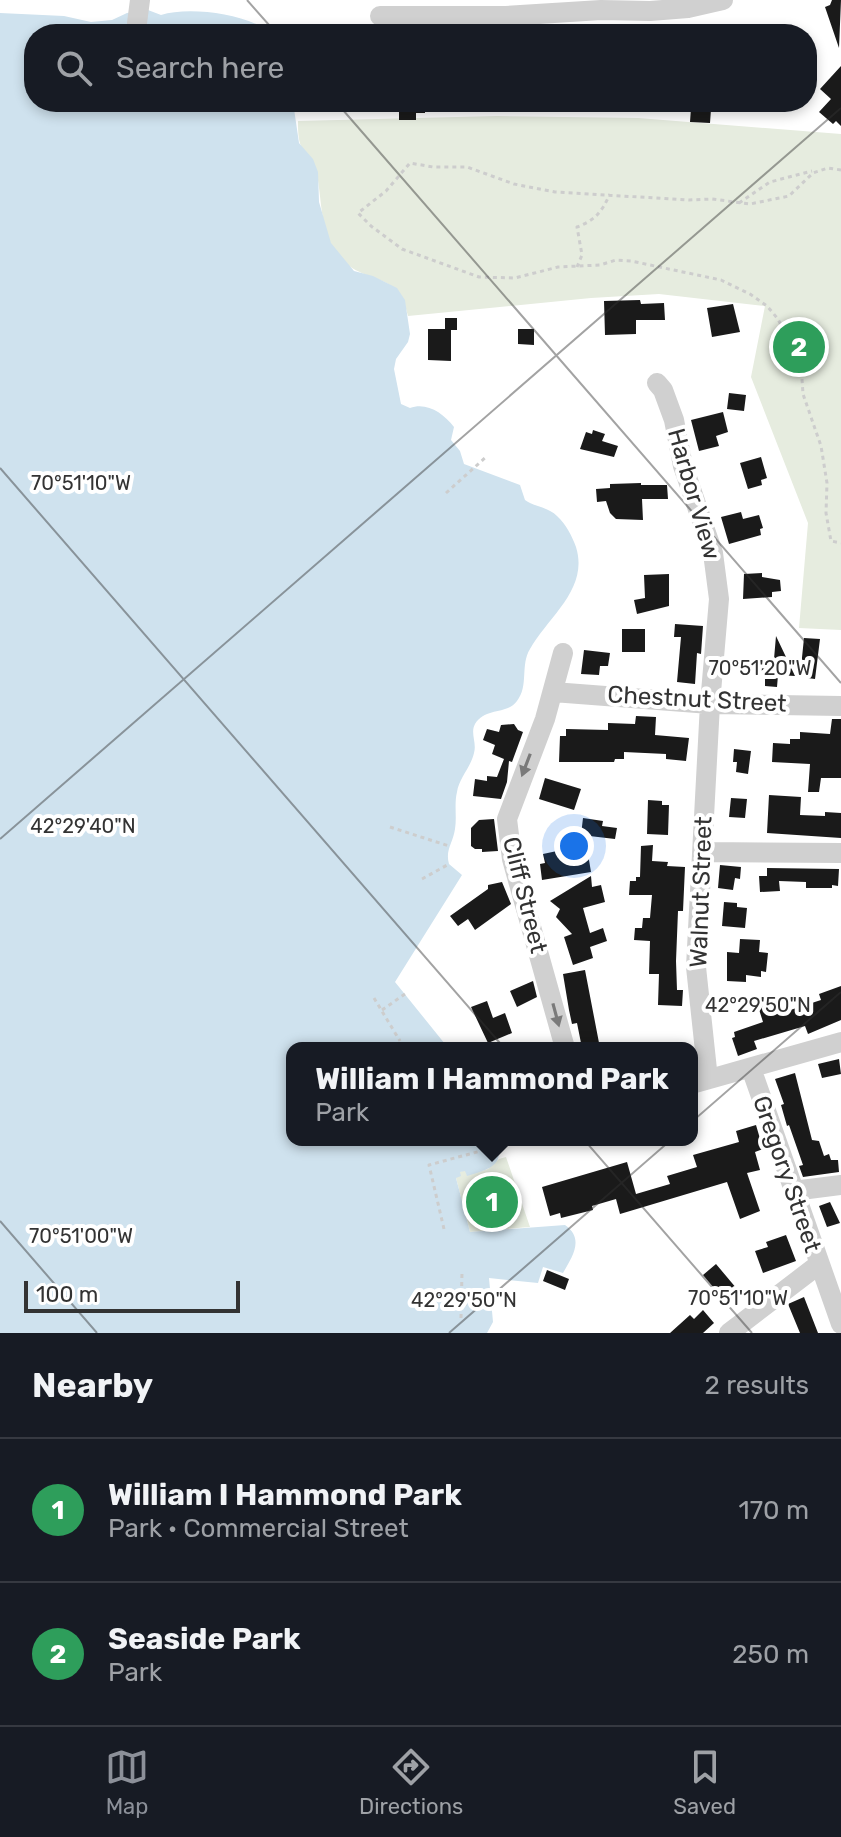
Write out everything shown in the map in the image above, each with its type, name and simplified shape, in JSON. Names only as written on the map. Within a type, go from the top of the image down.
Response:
[{"type":"street","points":[[137,23],[140,0]]},
{"type":"street","points":[[380,16],[506,16],[605,9],[650,11],[688,8],[723,0]]},
{"type":"street","name":"Harbor View","points":[[657,383],[663,390],[674,420],[683,466],[706,530],[716,572],[719,599],[710,704]]},
{"type":"street","name":"Cliff Street","points":[[563,653],[553,692],[507,819],[512,859],[563,1042]]},
{"type":"street","name":"Chestnut Street","points":[[553,692],[710,704],[841,706]]},
{"type":"street","name":"Walnut Street","points":[[700,1082],[696,967],[710,704]]},
{"type":"street","points":[[702,852],[841,853]]},
{"type":"street","points":[[700,1082],[841,1042]]},
{"type":"street","name":"Gregory Street","points":[[751,1068],[841,1324]]},
{"type":"street","points":[[793,1191],[841,1185]]},
{"type":"street","points":[[729,1333],[818,1265]]},
{"type":"path","points":[[841,170],[828,168],[813,173],[789,196],[750,204],[712,199],[555,192],[514,184],[467,167],[410,163],[386,191],[358,213],[402,249],[479,277],[515,278],[558,267],[616,260],[721,280],[750,294],[778,319],[801,364],[803,394],[825,465],[828,528],[831,541],[841,543]]},
{"type":"path","points":[[739,203],[770,182],[812,171]]},
{"type":"path","points":[[577,267],[582,255],[577,227],[592,222],[610,194]]},
{"type":"path","points":[[446,493],[486,457]]},
{"type":"path","points":[[390,827],[449,846]]},
{"type":"path","points":[[422,879],[449,864]]},
{"type":"path","points":[[381,1011],[405,994]]},
{"type":"path","points":[[374,998],[400,1041]]},
{"type":"path","points":[[444,1229],[429,1165],[499,1146]]},
{"type":"path","points":[[461,1318],[462,1272]]},
{"type":"path","points":[[461,1304],[491,1304]]},
{"type":"shaded area","points":[[497,116],[638,118],[841,134],[841,630],[799,628],[808,523],[751,377],[765,306],[659,294],[408,316],[397,291],[348,265],[338,255],[327,235],[315,166],[301,146],[298,121]]},
{"type":"shaded area","points":[[506,1157],[530,1227],[470,1232],[456,1178],[459,1172],[466,1170],[467,1175],[488,1169]]},
{"type":"water","points":[[148,10],[161,15],[203,12],[256,24],[24,24],[24,112],[294,112],[299,143],[313,159],[318,172],[319,202],[331,243],[354,271],[397,288],[405,300],[410,334],[394,369],[401,404],[410,408],[422,406],[445,417],[454,427],[451,440],[460,451],[464,464],[520,485],[525,500],[560,519],[576,547],[579,562],[577,576],[565,601],[527,655],[521,695],[513,705],[485,715],[475,724],[474,753],[458,787],[455,829],[448,855],[449,864],[462,875],[395,982],[443,1042],[286,1042],[286,1146],[498,1146],[499,1156],[493,1165],[467,1176],[465,1171],[460,1172],[461,1176],[456,1178],[470,1232],[565,1225],[571,1230],[575,1248],[563,1273],[543,1267],[538,1283],[489,1278],[493,1322],[487,1333],[0,1333],[0,13],[64,16],[91,22],[112,20],[127,13]]},
{"type":"building","points":[[832,0],[841,0],[839,48],[825,7]]},
{"type":"building","points":[[841,66],[841,126],[836,121],[833,124],[819,112],[831,99],[820,89]]},
{"type":"building","points":[[399,112],[425,112],[416,113],[416,120],[399,120]]},
{"type":"building","points":[[691,112],[711,112],[710,123],[690,122]]},
{"type":"building","points":[[640,300],[641,304],[664,303],[665,320],[636,320],[636,334],[605,335],[604,301]]},
{"type":"building","points":[[733,304],[740,332],[712,337],[707,308]]},
{"type":"building","points":[[445,318],[457,318],[457,330],[451,330],[451,361],[428,360],[428,329],[445,329]]},
{"type":"building","points":[[518,329],[534,329],[534,345],[518,344]]},
{"type":"building","points":[[729,393],[746,395],[744,411],[727,409]]},
{"type":"building","points":[[723,412],[728,432],[716,436],[719,446],[699,451],[691,420]]},
{"type":"building","points":[[593,430],[605,434],[602,441],[618,446],[614,457],[580,449],[586,432],[592,434]]},
{"type":"building","points":[[761,457],[767,478],[761,480],[762,485],[748,489],[740,463]]},
{"type":"building","points":[[610,484],[667,485],[668,499],[642,499],[643,520],[616,519],[606,501],[597,502],[596,489],[610,488]]},
{"type":"building","points":[[741,512],[743,519],[759,515],[763,528],[760,529],[761,535],[729,544],[721,517]]},
{"type":"building","points":[[762,573],[762,577],[780,580],[781,591],[772,592],[772,597],[743,599],[744,574]]},
{"type":"building","points":[[669,574],[669,606],[637,614],[634,600],[645,598],[644,575]]},
{"type":"building","points":[[675,624],[703,626],[695,684],[677,682],[681,637],[674,637]]},
{"type":"building","points":[[622,629],[645,629],[645,652],[622,652]]},
{"type":"building","points":[[776,636],[795,676],[778,675],[777,687],[765,686],[765,671],[760,671],[760,658],[774,659]]},
{"type":"building","points":[[804,638],[820,639],[815,679],[800,677]]},
{"type":"building","points":[[584,650],[610,653],[608,666],[600,666],[599,675],[581,674]]},
{"type":"building","points":[[636,716],[656,717],[655,735],[689,738],[686,761],[666,759],[666,754],[624,752],[624,759],[615,759],[614,762],[559,762],[560,736],[566,736],[566,729],[608,730],[608,723],[635,724]]},
{"type":"building","points":[[832,719],[841,719],[841,778],[821,778],[819,792],[808,792],[810,764],[772,762],[773,743],[790,744],[790,739],[800,739],[800,732],[830,734]]},
{"type":"building","points":[[514,724],[523,732],[512,762],[509,761],[501,799],[473,796],[475,779],[487,781],[487,776],[497,777],[504,759],[492,754],[495,745],[483,740],[487,729],[499,732],[501,725]]},
{"type":"building","points":[[734,749],[751,751],[748,774],[736,772]]},
{"type":"building","points":[[545,778],[581,789],[574,810],[539,799]]},
{"type":"building","points":[[769,795],[801,797],[800,815],[841,813],[841,838],[767,833]]},
{"type":"building","points":[[731,798],[747,799],[745,818],[729,817]]},
{"type":"building","points":[[648,800],[669,805],[668,835],[647,834]]},
{"type":"building","points":[[583,818],[603,821],[602,826],[617,828],[615,839],[581,835]]},
{"type":"building","points":[[494,819],[498,851],[475,849],[471,846],[471,828],[479,820]]},
{"type":"building","points":[[653,845],[652,861],[685,867],[683,911],[678,911],[676,961],[677,990],[683,990],[682,1006],[658,1005],[659,974],[649,974],[650,941],[634,940],[635,928],[642,928],[643,918],[650,918],[652,895],[629,895],[630,881],[640,877],[641,846]]},
{"type":"building","points":[[557,851],[558,858],[588,854],[591,872],[542,880],[540,864],[545,863],[543,854]]},
{"type":"building","points":[[720,865],[741,867],[740,879],[735,878],[733,890],[718,888]]},
{"type":"building","points":[[767,868],[839,869],[838,886],[806,888],[806,882],[779,881],[780,891],[760,892],[759,876],[767,876]]},
{"type":"building","points":[[591,876],[592,887],[601,885],[605,902],[583,908],[590,933],[603,928],[607,941],[590,947],[593,958],[573,965],[564,937],[572,934],[556,917],[560,909],[550,901]]},
{"type":"building","points":[[502,882],[511,904],[475,930],[468,919],[458,926],[450,916],[488,889],[488,885]]},
{"type":"building","points":[[724,902],[747,908],[745,928],[722,926]]},
{"type":"building","points":[[740,939],[760,940],[759,952],[768,953],[766,972],[761,971],[761,977],[746,975],[746,982],[727,981],[727,952],[739,953]]},
{"type":"building","points":[[585,970],[599,1042],[581,1042],[577,1023],[572,1024],[563,974]]},
{"type":"building","points":[[533,981],[537,997],[517,1007],[510,991]]},
{"type":"building","points":[[841,986],[841,1020],[808,1034],[805,1026],[754,1041],[757,1049],[738,1056],[732,1038],[735,1037],[734,1032],[763,1022],[756,1000],[776,994],[781,1013],[821,1000],[819,994]]},
{"type":"building","points":[[487,1001],[493,1018],[505,1013],[512,1033],[488,1042],[471,1007]]},
{"type":"building","points":[[839,1059],[841,1074],[822,1078],[818,1064]]},
{"type":"building","points":[[795,1073],[812,1140],[819,1141],[824,1156],[829,1154],[831,1160],[838,1160],[839,1172],[803,1177],[799,1166],[803,1165],[787,1126],[781,1105],[784,1104],[775,1079]]},
{"type":"building","points":[[756,1125],[763,1149],[755,1152],[760,1170],[747,1173],[760,1211],[740,1219],[727,1182],[620,1214],[616,1199],[592,1206],[593,1210],[561,1218],[560,1213],[550,1216],[542,1187],[627,1162],[636,1194],[670,1184],[667,1176],[697,1167],[693,1155],[739,1142],[736,1131]]},
{"type":"building","points":[[830,1202],[840,1223],[827,1227],[819,1206]]},
{"type":"building","points":[[786,1235],[796,1261],[763,1273],[755,1251],[768,1247],[766,1242]]},
{"type":"building","points":[[716,1264],[737,1289],[724,1300],[703,1275]]},
{"type":"building","points":[[547,1270],[569,1279],[565,1290],[543,1281]]},
{"type":"building","points":[[804,1297],[818,1333],[800,1333],[788,1304]]},
{"type":"building","points":[[703,1310],[714,1323],[703,1333],[670,1333],[690,1315],[694,1319]]},
{"type":"place","name":"Seaside Park","points":[[799,347]]},
{"type":"place","name":"William I Hammond Park","points":[[492,1202]]}]
